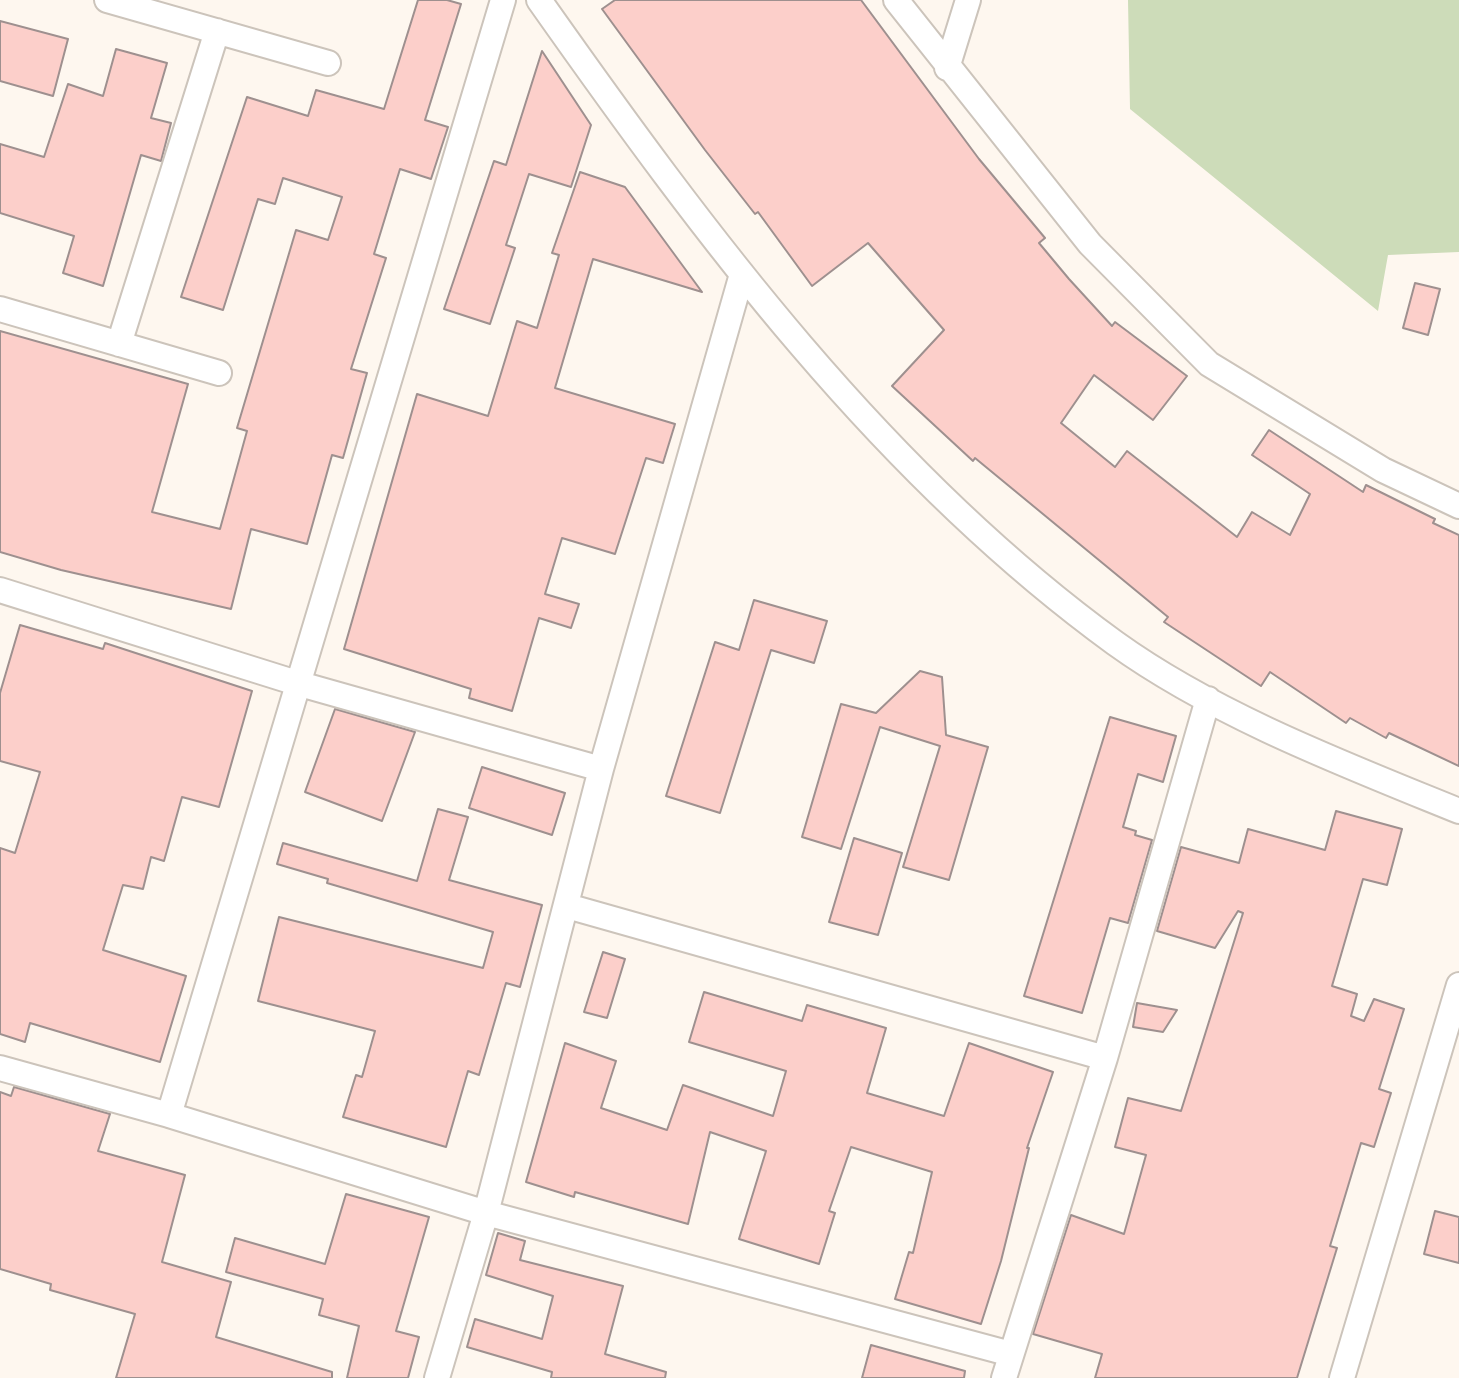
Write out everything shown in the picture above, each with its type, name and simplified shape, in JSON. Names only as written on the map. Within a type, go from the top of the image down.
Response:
[{"type":"street","points":[[107,0],[327,63]]},
{"type":"street","points":[[169,1115],[503,0]]},
{"type":"street","points":[[539,0],[612,105],[742,274],[877,432],[991,545],[1117,644],[1208,699],[1338,762],[1459,811]]},
{"type":"street","points":[[896,0],[947,68],[1090,244],[1209,364],[1383,470],[1459,506]]},
{"type":"street","points":[[947,68],[968,0]]},
{"type":"street","points":[[118,344],[217,31]]},
{"type":"street","points":[[437,1378],[486,1213],[601,769],[742,274]]},
{"type":"street","points":[[0,309],[219,373]]},
{"type":"street","points":[[0,590],[300,684],[601,769]]},
{"type":"street","points":[[1004,1378],[1105,1058],[1208,699]]},
{"type":"street","points":[[567,906],[1105,1058]]},
{"type":"street","points":[[1342,1378],[1459,985]]},
{"type":"street","points":[[0,1068],[169,1115],[486,1213],[1011,1353]]},
{"type":"green space","points":[[1128,0],[1459,0],[1459,252],[1388,255],[1378,311],[1130,109]]},
{"type":"building","points":[[418,0],[447,0],[461,4],[425,120],[448,127],[431,179],[400,169],[374,254],[386,258],[351,369],[367,373],[343,458],[332,455],[307,544],[251,529],[231,609],[61,570],[0,552],[0,331],[188,384],[152,512],[220,529],[247,431],[237,428],[296,230],[328,240],[342,197],[283,178],[275,204],[258,199],[223,310],[181,297],[247,97],[308,116],[316,90],[384,109]]},
{"type":"building","points":[[615,0],[861,0],[979,159],[1045,238],[1039,243],[1069,279],[1112,326],[1115,322],[1187,376],[1153,420],[1094,375],[1061,423],[1115,467],[1127,451],[1237,537],[1252,512],[1290,535],[1310,494],[1252,455],[1269,430],[1363,492],[1366,485],[1435,519],[1433,523],[1459,535],[1459,766],[1389,733],[1386,738],[1350,718],[1346,723],[1270,672],[1261,686],[1164,622],[1168,617],[975,458],[973,461],[892,386],[944,330],[868,243],[812,286],[758,212],[755,214],[705,150],[602,9]]},
{"type":"building","points":[[0,21],[68,39],[53,96],[0,81]]},
{"type":"building","points":[[116,49],[167,63],[151,118],[171,123],[161,161],[141,155],[103,286],[63,273],[74,236],[0,213],[0,144],[44,157],[68,84],[103,96]]},
{"type":"building","points":[[542,51],[591,125],[571,187],[529,174],[506,245],[515,248],[490,324],[444,309],[494,161],[506,165]]},
{"type":"building","points":[[580,172],[625,187],[702,292],[593,259],[555,388],[675,424],[663,463],[646,458],[615,554],[562,538],[545,594],[579,604],[571,628],[539,618],[512,711],[469,698],[471,689],[344,649],[417,394],[488,416],[517,321],[537,328],[559,255],[552,253]]},
{"type":"building","points":[[1415,283],[1440,289],[1428,335],[1403,328]]},
{"type":"building","points":[[754,600],[827,621],[814,663],[771,650],[720,813],[666,796],[715,642],[739,650]]},
{"type":"building","points":[[20,625],[103,649],[105,643],[252,691],[219,807],[182,797],[164,861],[151,857],[143,889],[123,885],[103,950],[186,976],[160,1062],[30,1023],[25,1042],[0,1034],[0,848],[15,853],[40,772],[0,761],[0,693]]},
{"type":"building","points":[[920,671],[942,677],[946,735],[988,747],[949,880],[903,867],[940,746],[880,727],[841,849],[802,837],[841,704],[876,713]]},
{"type":"building","points":[[335,709],[415,732],[382,821],[305,792]]},
{"type":"building","points":[[1110,717],[1176,736],[1163,782],[1138,774],[1123,827],[1136,831],[1135,835],[1152,840],[1128,923],[1110,918],[1082,1013],[1024,996]]},
{"type":"building","points":[[482,767],[565,793],[552,835],[469,808]]},
{"type":"building","points":[[438,809],[468,817],[449,880],[542,905],[520,987],[506,983],[479,1075],[468,1071],[446,1147],[343,1117],[356,1075],[362,1077],[375,1031],[258,1001],[279,917],[483,968],[493,932],[327,883],[328,879],[277,864],[283,843],[417,881]]},
{"type":"building","points":[[1336,811],[1402,829],[1387,885],[1363,879],[1332,986],[1357,994],[1351,1016],[1364,1021],[1374,999],[1404,1009],[1379,1089],[1391,1093],[1374,1147],[1361,1143],[1330,1246],[1337,1248],[1297,1378],[1095,1378],[1102,1354],[1033,1334],[1071,1215],[1124,1234],[1146,1155],[1115,1147],[1128,1098],[1181,1111],[1243,913],[1238,911],[1215,948],[1157,931],[1181,847],[1239,863],[1248,829],[1325,850]]},
{"type":"building","points":[[854,838],[902,853],[878,935],[829,922]]},
{"type":"building","points":[[603,952],[625,959],[607,1018],[584,1012]]},
{"type":"building","points":[[704,992],[802,1021],[807,1005],[886,1028],[867,1093],[944,1116],[969,1043],[1053,1072],[1027,1148],[1001,1261],[981,1324],[895,1299],[909,1252],[913,1253],[932,1172],[851,1147],[829,1211],[835,1213],[819,1264],[739,1239],[766,1151],[710,1132],[688,1224],[575,1192],[574,1197],[526,1182],[565,1043],[616,1061],[601,1108],[667,1130],[683,1085],[773,1116],[786,1071],[689,1042]]},
{"type":"building","points":[[1137,1003],[1177,1010],[1163,1032],[1133,1027]]},
{"type":"building","points":[[14,1087],[110,1114],[98,1151],[185,1175],[162,1262],[231,1282],[216,1337],[332,1372],[332,1378],[116,1378],[135,1314],[50,1290],[51,1284],[0,1269],[0,1092],[11,1096]]},
{"type":"building","points":[[346,1194],[429,1217],[396,1331],[419,1337],[408,1378],[347,1378],[359,1326],[319,1315],[323,1299],[226,1272],[235,1238],[325,1264]]},
{"type":"building","points":[[1435,1211],[1459,1217],[1459,1263],[1424,1254]]},
{"type":"building","points":[[498,1233],[525,1241],[520,1260],[623,1286],[605,1354],[666,1372],[665,1378],[551,1378],[552,1372],[467,1347],[475,1319],[542,1339],[553,1296],[486,1275]]},
{"type":"building","points":[[871,1345],[965,1371],[964,1378],[862,1378]]}]
